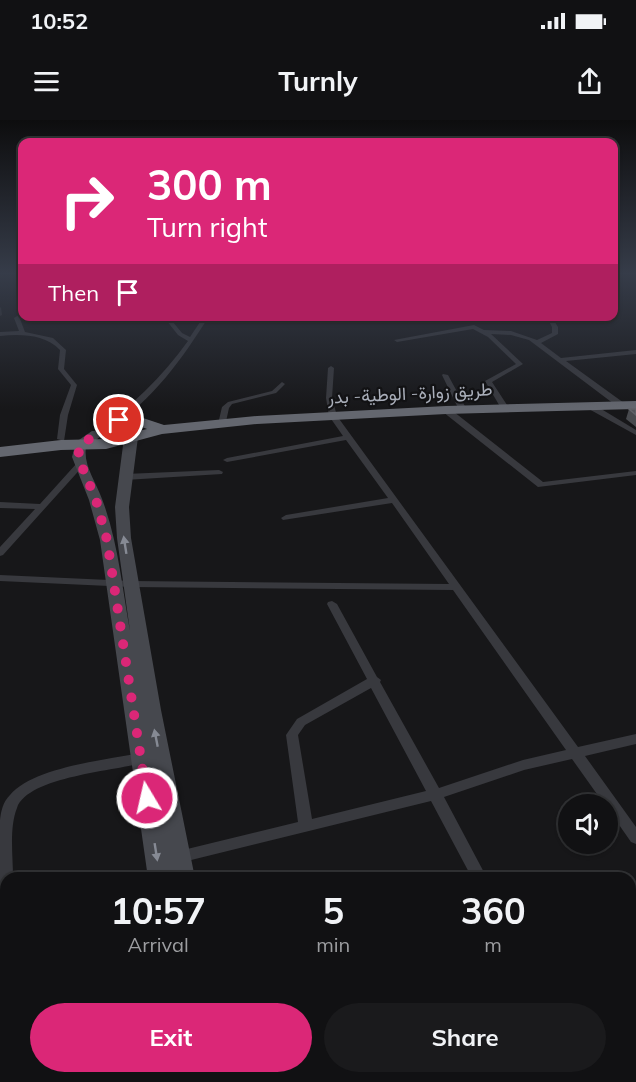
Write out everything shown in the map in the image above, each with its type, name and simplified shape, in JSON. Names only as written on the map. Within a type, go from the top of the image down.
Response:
[{"type":"highway","name":"طريق زوارة- الوطية- بدر","points":[[186,427],[446,410],[629,405]]},
{"type":"highway","points":[[0,446],[96,434],[131,424],[186,427]]},
{"type":"highway","points":[[0,452],[106,444],[131,424],[158,428],[186,427]]},
{"type":"street","points":[[19,321],[22,332]]},
{"type":"street","points":[[169,321],[180,334],[191,340]]},
{"type":"street","points":[[159,872],[141,758],[122,584],[125,477],[131,424],[204,321]]},
{"type":"street","points":[[536,343],[555,334],[555,327],[551,321]]},
{"type":"street","points":[[397,340],[439,334],[466,326],[485,332],[517,334],[536,343],[629,405]]},
{"type":"street","points":[[0,334],[22,332],[55,343],[63,350],[60,361],[61,372],[74,385],[64,415],[61,439]]},
{"type":"street","points":[[485,332],[520,364],[488,381],[506,408]]},
{"type":"street","points":[[561,360],[636,352]]},
{"type":"street","points":[[331,368],[329,398],[333,416],[572,752],[636,838]]},
{"type":"street","points":[[445,375],[464,410]]},
{"type":"street","points":[[222,424],[226,407],[230,403],[274,392],[282,384]]},
{"type":"street","points":[[590,406],[636,434]]},
{"type":"street","points":[[446,410],[541,485],[636,473]]},
{"type":"street","points":[[96,434],[80,445],[78,453],[80,465],[96,500],[122,584],[151,710],[182,872]]},
{"type":"street","points":[[227,460],[349,437]]},
{"type":"street","points":[[0,553],[80,465]]},
{"type":"street","points":[[125,477],[219,472]]},
{"type":"street","points":[[286,518],[394,500]]},
{"type":"street","points":[[0,505],[42,507]]},
{"type":"street","points":[[0,578],[122,584],[456,587]]},
{"type":"street","points":[[332,604],[437,794],[477,872]]},
{"type":"street","points":[[306,826],[292,735],[295,728],[301,722],[375,680]]},
{"type":"street","points":[[179,857],[437,794],[523,765],[636,739]]},
{"type":"street","points":[[5,872],[6,835],[13,800],[26,788],[47,779],[141,758]]},
{"type":"route","points":[[119,420],[80,445],[78,457],[96,500],[107,540],[147,798]]}]
